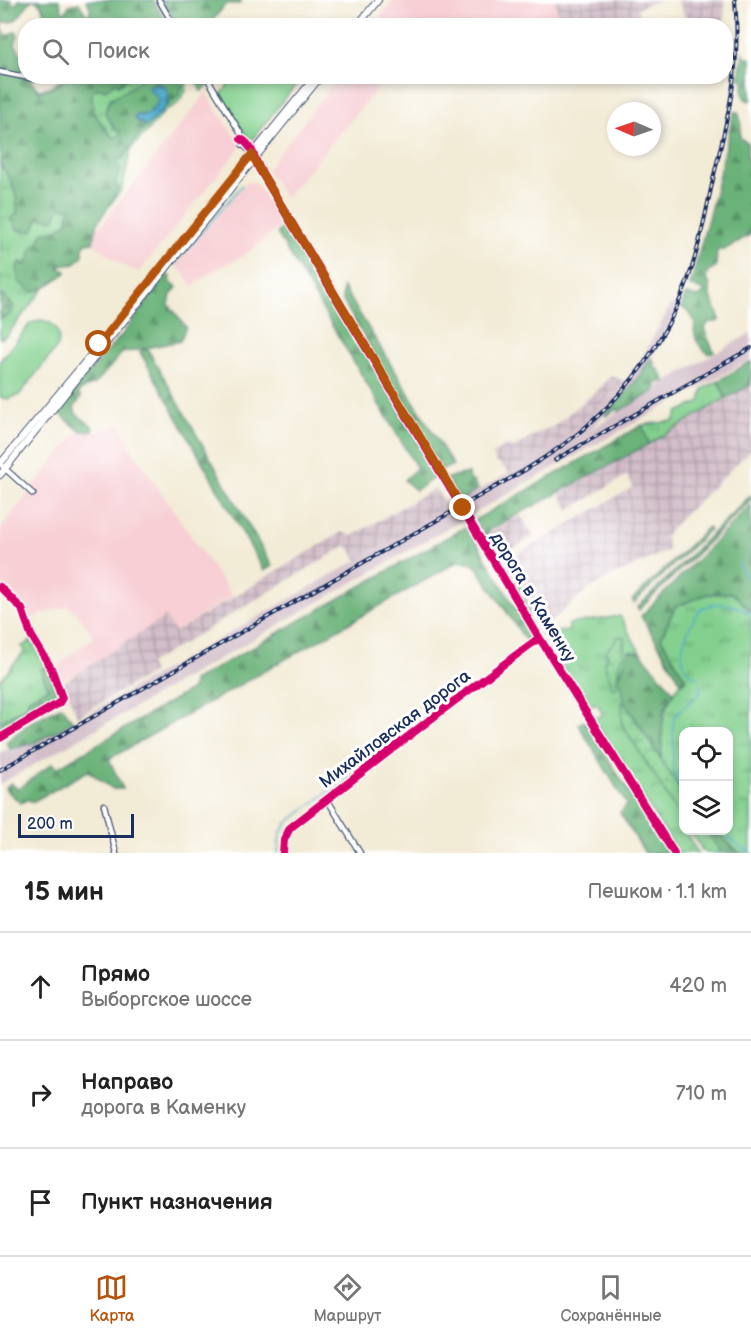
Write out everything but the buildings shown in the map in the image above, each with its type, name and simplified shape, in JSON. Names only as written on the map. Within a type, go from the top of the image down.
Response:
[{"type":"main road","points":[[363,18],[378,0]]},
{"type":"main road","points":[[368,18],[383,0]]},
{"type":"main road","points":[[253,157],[310,84]]},
{"type":"main road","points":[[1,468],[314,84]]},
{"type":"street","points":[[159,0],[169,18]]},
{"type":"street","points":[[0,72],[18,77]]},
{"type":"street","name":"дорога в Каменку","points":[[211,84],[235,123],[241,139],[247,142],[253,157],[540,638],[674,853]]},
{"type":"street","points":[[1,468],[33,494]]},
{"type":"street","points":[[0,587],[22,609],[31,635],[51,668],[62,698],[59,703],[0,738]]},
{"type":"street","name":"Михайловская дорога","points":[[283,853],[284,840],[290,828],[540,638]]},
{"type":"street","points":[[327,799],[360,853]]},
{"type":"street","points":[[104,805],[116,853]]},
{"type":"shaded area","points":[[394,0],[555,0],[559,18],[378,18]]},
{"type":"shaded area","points":[[555,0],[660,0],[637,8],[641,18],[559,18]]},
{"type":"shaded area","points":[[678,0],[725,0],[724,18],[685,18]]},
{"type":"shaded area","points":[[334,84],[381,84],[285,198],[266,170]]},
{"type":"shaded area","points":[[206,93],[241,146],[139,272],[122,265],[89,240]]},
{"type":"shaded area","points":[[247,182],[255,182],[282,225],[243,256],[212,272],[193,286],[176,265]]},
{"type":"shaded area","points":[[672,303],[681,307],[651,358],[632,386],[589,431],[655,391],[656,387],[751,333],[751,359],[553,468],[0,784],[0,752],[32,744],[73,722],[358,560],[455,500],[461,500],[509,473],[563,439],[625,381],[643,356]]},
{"type":"shaded area","points":[[611,376],[625,381],[563,439],[509,473],[499,463],[496,463],[493,454],[508,445],[511,449],[554,426],[598,390]]},
{"type":"shaded area","points":[[751,385],[751,450],[665,536],[669,550],[606,579],[582,594],[548,624],[536,621],[537,612],[531,600],[506,569],[504,562],[633,487],[627,475],[569,510],[560,494]]},
{"type":"shaded area","points":[[120,424],[129,445],[232,596],[174,632],[165,618],[99,661],[62,679],[58,669],[63,661],[94,637],[76,612],[67,606],[31,618],[14,594],[0,582],[0,529],[76,433],[80,431],[99,432]]},
{"type":"shaded area","points":[[435,488],[447,506],[358,560],[347,545],[149,664],[153,672],[77,717],[64,682],[165,617],[175,632],[342,532],[352,536]]},
{"type":"shaded area","points":[[520,515],[534,536],[508,551],[498,551],[489,533]]},
{"type":"green space","points":[[0,0],[11,0],[11,3],[15,5],[19,0],[32,0],[16,19],[2,22],[2,28],[7,36],[16,31],[18,35],[15,44],[18,49],[18,84],[33,84],[39,92],[58,84],[114,84],[106,90],[100,88],[92,91],[93,112],[113,138],[119,136],[120,132],[115,129],[105,113],[110,99],[135,84],[183,84],[178,96],[167,106],[169,94],[149,88],[159,102],[149,114],[138,115],[146,126],[122,159],[117,159],[116,163],[121,169],[115,182],[118,187],[113,200],[98,222],[93,242],[86,243],[83,247],[83,255],[75,264],[58,266],[66,273],[46,287],[32,292],[18,281],[17,266],[20,262],[25,265],[42,233],[54,231],[67,223],[70,209],[60,207],[54,220],[39,217],[33,231],[18,230],[15,222],[11,221],[11,218],[17,214],[15,194],[8,176],[0,165],[0,62],[2,60]]},
{"type":"green space","points":[[32,0],[59,0],[64,15],[69,5],[79,3],[85,13],[90,15],[90,7],[86,0],[153,0],[164,18],[102,18],[100,16],[98,18],[45,18],[41,6]]},
{"type":"green space","points":[[162,0],[241,0],[240,4],[226,4],[215,18],[173,18]]},
{"type":"green space","points":[[743,52],[746,58],[751,58],[751,101],[745,99],[743,80],[739,78]]},
{"type":"green space","points":[[0,70],[18,77],[18,84],[33,84],[39,90],[55,84],[187,84],[186,91],[177,104],[166,110],[131,149],[122,189],[7,335],[0,339]]},
{"type":"green space","points":[[198,84],[207,84],[208,85],[201,91]]},
{"type":"green space","points":[[229,84],[296,84],[250,142],[221,94]]},
{"type":"green space","points":[[734,112],[738,112],[741,122],[740,138],[748,143],[747,158],[751,171],[751,234],[724,250],[717,250],[716,267],[708,271],[706,279],[720,319],[717,322],[709,322],[704,329],[714,352],[709,354],[697,341],[694,333],[695,323],[690,313],[681,307],[686,294],[698,297],[704,293],[703,290],[690,286]]},
{"type":"green space","points":[[287,223],[438,475],[416,490],[404,480],[417,468],[277,233]]},
{"type":"green space","points":[[167,275],[171,277],[170,283],[177,287],[171,295],[169,305],[186,327],[180,341],[122,353],[95,384],[78,393],[81,398],[74,407],[76,414],[92,426],[93,431],[80,431],[59,413],[62,402],[121,336]]},
{"type":"green space","points":[[343,287],[453,465],[442,470],[342,299]]},
{"type":"green space","points":[[3,295],[14,306],[9,315],[0,319],[0,296]]},
{"type":"green space","points":[[41,320],[53,325],[58,332],[58,346],[19,395],[7,399],[0,397],[0,361],[30,324]]},
{"type":"green space","points":[[147,348],[272,566],[264,571],[140,352]]},
{"type":"green space","points":[[651,358],[655,362],[652,366],[657,367],[665,381],[656,383],[655,391],[606,416],[632,386]]},
{"type":"green space","points":[[751,361],[751,385],[726,398],[718,381]]},
{"type":"green space","points":[[718,381],[726,398],[649,444],[642,425],[674,421],[678,412],[700,402],[703,389]]},
{"type":"green space","points":[[642,425],[649,444],[489,530],[486,541],[475,520]]},
{"type":"green space","points":[[468,473],[469,481],[473,481],[478,489],[461,500],[447,478]]},
{"type":"green space","points":[[751,495],[751,500],[639,610],[637,608]]},
{"type":"green space","points":[[751,505],[751,611],[732,593],[707,594],[675,607],[661,638],[686,680],[681,682],[641,616]]},
{"type":"green space","points":[[467,526],[532,637],[526,641],[476,566],[459,561],[109,759],[123,789],[113,789],[88,771],[32,802],[28,799],[21,803],[5,789],[11,783],[18,789],[53,763],[57,768],[192,689],[193,681]]},
{"type":"green space","points":[[708,527],[710,529],[634,603],[632,600]]},
{"type":"green space","points":[[509,572],[514,580],[517,580],[523,587],[521,591],[533,612],[530,615],[505,573]]},
{"type":"green space","points":[[734,581],[740,600],[751,611],[751,853],[740,853],[722,837],[713,835],[733,835],[733,727],[679,727],[679,788],[662,762],[660,749],[662,727],[668,704],[679,686],[686,680],[661,638],[675,607],[707,594],[732,593]]},
{"type":"green space","points":[[620,616],[640,652],[629,651],[619,678],[626,705],[623,703],[622,724],[679,815],[679,835],[687,835],[698,853],[678,853],[593,718],[602,716],[600,708],[593,703],[588,710],[542,633],[569,631],[569,624]],"holes":[[[607,657],[619,663],[616,688],[612,687],[604,662]]]},
{"type":"green space","points":[[619,637],[624,637],[624,656],[619,663],[616,689],[612,687],[604,662],[607,657],[606,651]]},
{"type":"green space","points":[[31,641],[46,667],[41,670],[48,688],[29,698],[27,705],[0,722],[0,680],[25,651],[21,647]]},
{"type":"green space","points":[[629,651],[640,652],[674,692],[663,712],[661,759],[626,705],[619,678]]},
{"type":"green space","points":[[46,667],[58,694],[55,702],[0,732],[0,722],[27,706],[29,698],[48,688],[41,670]]},
{"type":"green space","points":[[622,702],[679,788],[679,815],[622,724]]},
{"type":"green space","points":[[62,706],[73,722],[32,744],[10,749],[6,742],[30,723]]},
{"type":"green space","points":[[584,721],[668,853],[645,853],[620,813],[627,805],[578,724]]},
{"type":"green space","points":[[693,835],[710,835],[721,853],[704,853]]},
{"type":"green space","points":[[710,835],[722,837],[740,853],[721,853]]},
{"type":"water","points":[[150,85],[165,86],[168,92],[167,103],[164,109],[146,126],[135,119],[135,116],[149,114],[157,105],[158,98],[148,88]]},
{"type":"waterway","points":[[174,265],[242,185]]},
{"type":"waterway","points":[[739,564],[751,583]]},
{"type":"waterway","points":[[698,678],[689,673],[686,668],[682,651],[689,628],[698,612],[707,606],[720,604],[740,608],[751,614]]},
{"type":"waterway","points":[[679,784],[673,770],[673,722],[676,714],[700,693],[701,684]]},
{"type":"waterway","points":[[344,781],[385,750]]},
{"type":"waterway","points":[[278,853],[280,834],[288,822],[339,784]]},
{"type":"waterway","points":[[725,835],[742,848],[751,851]]},
{"type":"railway","points":[[733,82],[736,46],[735,0]]},
{"type":"railway","points":[[0,770],[525,470],[558,449],[604,410],[646,361],[668,324],[686,285],[702,230],[733,84]]},
{"type":"railway","points":[[555,460],[751,348]]},
{"type":"cycle path","points":[[241,139],[251,149],[260,170],[537,634],[674,853]]},
{"type":"cycle path","points":[[0,587],[22,609],[31,635],[51,668],[62,698],[59,703],[0,738]]},
{"type":"cycle path","points":[[283,853],[284,840],[290,828],[539,638]]},
{"type":"route","points":[[99,344],[252,154],[463,508]]}]
